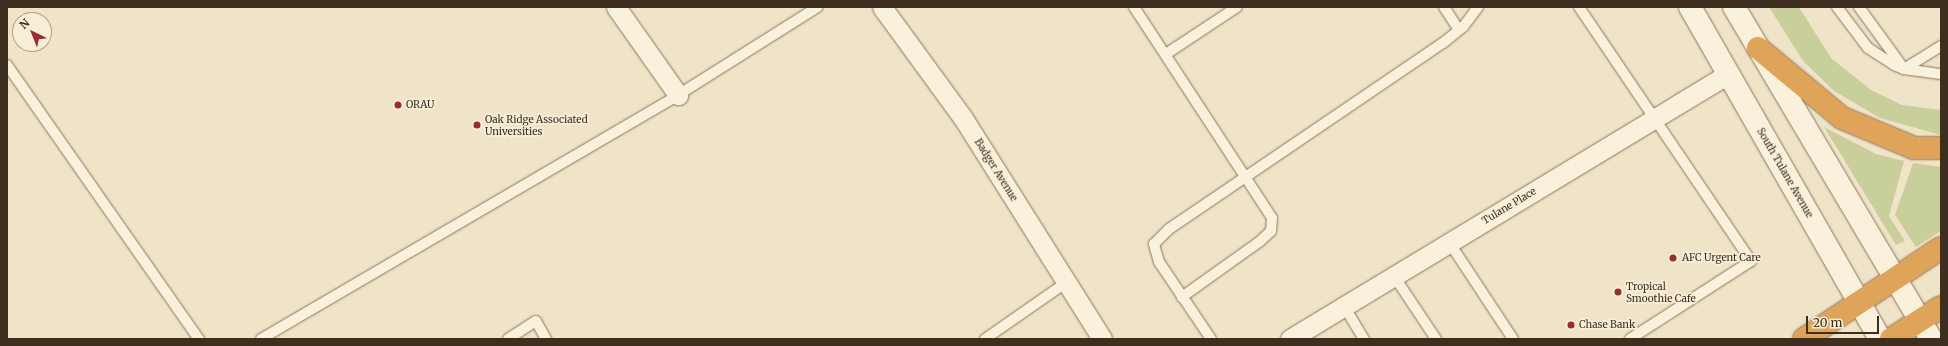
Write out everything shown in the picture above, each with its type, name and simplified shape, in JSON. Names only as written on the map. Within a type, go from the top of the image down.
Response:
[{"type":"highway","points":[[1758,48],[1842,118],[1914,148],[1941,148]]},
{"type":"highway","points":[[1804,339],[1859,304],[1941,248]]},
{"type":"highway","points":[[1891,339],[1941,306]]},
{"type":"main road","name":"South Tulane Avenue","points":[[1690,7],[1880,339]]},
{"type":"main road","points":[[1734,7],[1931,339]]},
{"type":"street","points":[[616,7],[678,95]]},
{"type":"street","name":"Badger Avenue","points":[[882,7],[963,118],[1102,339]]},
{"type":"street","name":"Tulane Place","points":[[1290,339],[1728,74]]},
{"type":"lane","points":[[262,339],[678,95],[818,7]]},
{"type":"lane","points":[[1134,7],[1248,176],[1272,218],[1271,231],[1182,297]]},
{"type":"lane","points":[[1166,54],[1238,7]]},
{"type":"lane","points":[[1444,7],[1459,30]]},
{"type":"lane","points":[[1211,339],[1159,262],[1154,244],[1248,176],[1459,30],[1478,7]]},
{"type":"lane","points":[[1579,7],[1751,261],[1630,339]]},
{"type":"lane","points":[[1837,7],[1868,48],[1885,62],[1904,69],[1941,74]]},
{"type":"lane","points":[[1859,7],[1904,69]]},
{"type":"lane","points":[[1904,69],[1941,46]]},
{"type":"lane","points":[[7,65],[199,339]]},
{"type":"lane","points":[[1449,242],[1513,339]]},
{"type":"lane","points":[[1394,276],[1436,339]]},
{"type":"lane","points":[[983,338],[1066,282]]},
{"type":"lane","points":[[1344,306],[1364,339]]},
{"type":"lane","points":[[508,339],[536,322],[546,339]]},
{"type":"green space","points":[[1769,7],[1799,7],[1831,58],[1871,90],[1902,105],[1941,110],[1941,135],[1880,118],[1834,91],[1803,61]]},
{"type":"green space","points":[[1824,127],[1876,154],[1904,161],[1889,216],[1905,241],[1896,245]]},
{"type":"green space","points":[[1913,163],[1941,167],[1941,231],[1916,247],[1895,215]]},
{"type":"place","name":"ORAU","points":[[398,105]]},
{"type":"place","name":"Oak Ridge Associated Universities","points":[[477,125]]},
{"type":"place","name":"AFC Urgent Care","points":[[1673,258]]},
{"type":"place","name":"Tropical Smoothie Cafe","points":[[1618,292]]},
{"type":"place","name":"Chase Bank","points":[[1571,325]]}]
